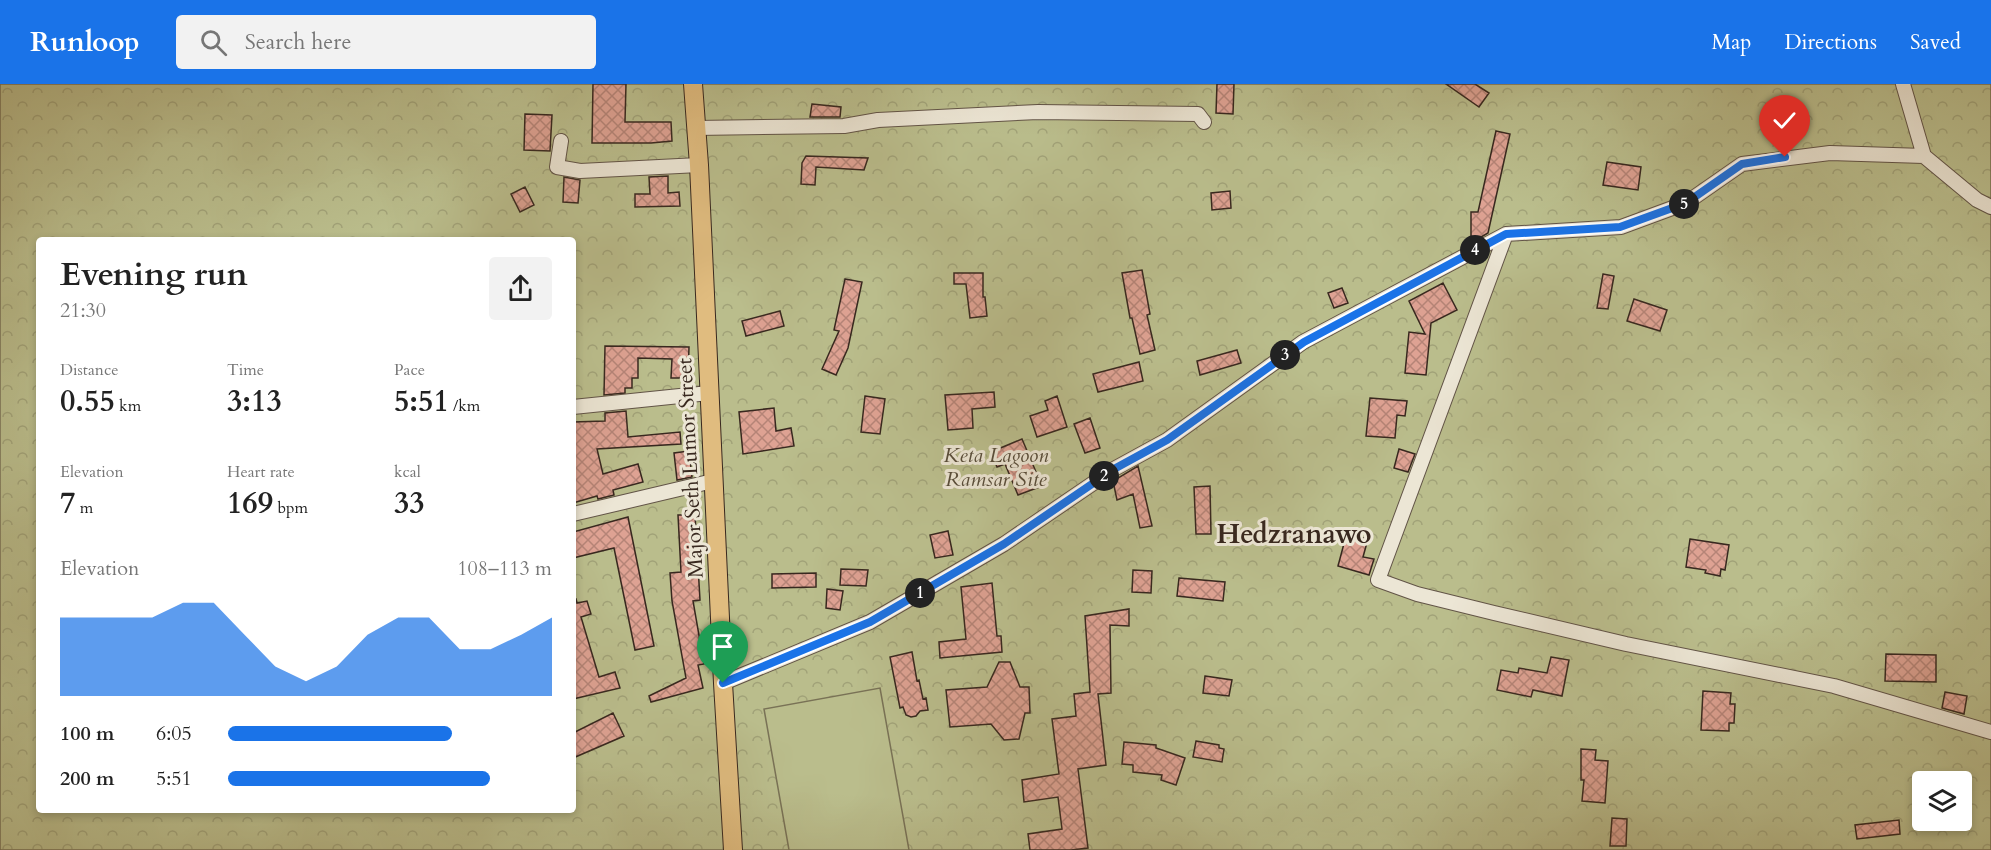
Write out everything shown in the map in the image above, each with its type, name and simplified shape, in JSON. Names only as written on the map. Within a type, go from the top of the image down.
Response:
[{"type":"main road","name":"Major Seth Lumor Street","points":[[693,84],[733,850]]},
{"type":"street","points":[[1903,84],[1924,156],[1977,200],[1991,217]]},
{"type":"street","points":[[696,128],[844,126],[878,120],[1038,112],[1198,114],[1204,122]]},
{"type":"street","points":[[561,141],[557,167],[580,171],[699,165]]},
{"type":"street","points":[[723,683],[870,622],[1004,544],[1114,469],[1167,440],[1304,342],[1506,234],[1620,227],[1686,203],[1742,164],[1830,153],[1924,156]]},
{"type":"street","points":[[1977,200],[1991,207]]},
{"type":"street","points":[[1506,234],[1378,580],[1417,594],[1626,644],[1834,686],[1991,732]]},
{"type":"street","points":[[576,407],[709,393]]},
{"type":"street","points":[[576,513],[714,481]]},
{"type":"green space","name":"Keta Lagoon Ramsar Site","points":[[0,84],[1991,84],[1991,850],[0,850]]},
{"type":"green space","points":[[880,688],[909,850],[789,850],[764,709]]},
{"type":"building","points":[[593,84],[626,84],[625,122],[671,122],[672,141],[592,143]]},
{"type":"building","points":[[1217,84],[1234,84],[1233,114],[1216,113]]},
{"type":"building","points":[[1446,84],[1475,84],[1489,93],[1479,107]]},
{"type":"building","points":[[812,104],[841,107],[840,117],[810,117]]},
{"type":"building","points":[[525,114],[552,115],[550,151],[524,150]]},
{"type":"building","points":[[1496,131],[1510,134],[1488,233],[1471,243],[1471,212],[1478,212]]},
{"type":"building","points":[[806,156],[868,158],[864,170],[816,167],[815,185],[801,184],[802,163]]},
{"type":"building","points":[[1607,162],[1641,167],[1638,190],[1603,185]]},
{"type":"building","points":[[668,176],[668,193],[679,192],[680,206],[635,207],[635,194],[650,194],[649,177]]},
{"type":"building","points":[[564,177],[580,180],[578,203],[563,202]]},
{"type":"building","points":[[525,187],[534,205],[520,212],[511,194]]},
{"type":"building","points":[[1230,191],[1231,208],[1212,210],[1211,193]]},
{"type":"building","points":[[1142,270],[1150,314],[1147,315],[1155,350],[1140,354],[1132,318],[1130,318],[1122,273]]},
{"type":"building","points":[[954,273],[983,273],[983,297],[985,297],[987,316],[970,318],[966,284],[954,284]]},
{"type":"building","points":[[1603,274],[1614,276],[1608,309],[1597,308]]},
{"type":"building","points":[[845,279],[862,282],[848,348],[836,375],[822,369],[839,331],[834,330]]},
{"type":"building","points":[[1443,283],[1457,310],[1431,323],[1426,375],[1405,373],[1409,332],[1425,334],[1409,301]]},
{"type":"building","points":[[1342,288],[1348,303],[1334,308],[1328,293]]},
{"type":"building","points":[[1634,299],[1667,310],[1660,331],[1627,321]]},
{"type":"building","points":[[780,311],[784,326],[746,336],[742,321]]},
{"type":"building","points":[[605,346],[689,347],[688,378],[671,378],[672,359],[638,358],[638,378],[632,378],[632,388],[625,388],[625,393],[604,395]]},
{"type":"building","points":[[1237,350],[1241,363],[1200,375],[1197,361]]},
{"type":"building","points":[[1139,362],[1143,381],[1098,392],[1093,374]]},
{"type":"building","points":[[994,392],[995,407],[972,409],[973,428],[948,430],[945,395]]},
{"type":"building","points":[[865,396],[885,399],[880,434],[861,432]]},
{"type":"building","points":[[1057,396],[1067,427],[1037,437],[1030,416],[1048,410],[1045,401]]},
{"type":"building","points":[[1370,398],[1407,401],[1405,416],[1397,415],[1395,438],[1366,436]]},
{"type":"building","points":[[774,408],[776,431],[791,428],[794,446],[743,454],[739,412]]},
{"type":"building","points":[[626,411],[628,437],[680,432],[681,444],[597,449],[603,474],[638,464],[643,482],[613,490],[614,495],[598,499],[597,496],[576,502],[576,422],[605,421],[605,413]]},
{"type":"building","points":[[1090,418],[1100,448],[1085,453],[1074,424]]},
{"type":"building","points":[[1022,439],[1042,486],[1018,495],[1005,464],[997,467],[991,452]]},
{"type":"building","points":[[1399,449],[1415,454],[1408,472],[1394,468]]},
{"type":"building","points":[[689,451],[692,477],[677,480],[674,453]]},
{"type":"building","points":[[1138,466],[1152,526],[1140,528],[1133,494],[1117,500],[1113,481]]},
{"type":"building","points":[[1210,486],[1211,534],[1196,534],[1194,487]]},
{"type":"building","points":[[678,515],[695,515],[700,600],[693,601],[704,664],[698,665],[703,688],[651,702],[649,696],[686,678],[672,601],[670,573],[681,572]]},
{"type":"building","points":[[628,517],[654,646],[635,650],[614,548],[576,557],[576,531]]},
{"type":"building","points":[[948,531],[953,555],[935,558],[930,535]]},
{"type":"building","points":[[1354,535],[1368,539],[1363,557],[1374,559],[1369,575],[1338,566],[1346,536],[1353,538]]},
{"type":"building","points":[[1690,539],[1729,545],[1725,570],[1721,569],[1720,576],[1705,573],[1706,570],[1686,567]]},
{"type":"building","points":[[841,569],[868,570],[866,586],[840,585]]},
{"type":"building","points":[[1133,570],[1152,571],[1151,593],[1132,592]]},
{"type":"building","points":[[816,573],[816,587],[772,588],[772,574]]},
{"type":"building","points":[[1179,578],[1225,582],[1223,601],[1177,596]]},
{"type":"building","points":[[992,583],[997,636],[1001,636],[1002,652],[940,658],[939,642],[966,639],[961,587]]},
{"type":"building","points":[[827,589],[843,591],[840,610],[826,608]]},
{"type":"building","points":[[576,599],[577,603],[587,601],[591,614],[581,617],[599,677],[615,672],[620,688],[576,698]]},
{"type":"building","points":[[1129,609],[1129,626],[1110,625],[1111,693],[1098,694],[1106,765],[1078,769],[1088,848],[1030,850],[1028,834],[1062,829],[1058,797],[1024,802],[1022,780],[1059,774],[1052,719],[1076,716],[1074,694],[1090,692],[1085,616]]},
{"type":"building","points":[[912,652],[917,681],[919,680],[923,699],[926,698],[928,710],[920,711],[916,716],[911,717],[906,715],[903,707],[900,708],[890,657]]},
{"type":"building","points":[[1886,654],[1936,655],[1936,682],[1885,681]]},
{"type":"building","points":[[1551,657],[1569,660],[1562,696],[1533,690],[1531,697],[1497,690],[1501,670],[1518,673],[1519,668],[1547,673]]},
{"type":"building","points":[[999,662],[1010,662],[1020,687],[1029,687],[1030,713],[1025,713],[1019,739],[1004,740],[991,724],[950,727],[946,690],[987,687]]},
{"type":"building","points":[[1205,676],[1232,680],[1229,696],[1203,693]]},
{"type":"building","points":[[1703,691],[1731,693],[1730,704],[1735,704],[1734,723],[1729,723],[1729,731],[1701,730]]},
{"type":"building","points":[[1945,692],[1967,696],[1964,714],[1942,708]]},
{"type":"building","points":[[613,713],[624,736],[576,757],[576,732]]},
{"type":"building","points":[[1196,741],[1219,745],[1219,748],[1224,749],[1222,762],[1193,757]]},
{"type":"building","points":[[1124,742],[1156,745],[1156,748],[1185,758],[1176,785],[1161,780],[1162,775],[1133,772],[1133,765],[1122,764]]},
{"type":"building","points":[[1581,749],[1596,750],[1595,760],[1608,761],[1605,803],[1582,801],[1584,780],[1581,780]]},
{"type":"building","points":[[1612,818],[1627,819],[1626,846],[1610,846]]},
{"type":"building","points":[[1899,820],[1900,834],[1857,839],[1855,825]]},
{"type":"district","name":"Hedzranawo","points":[[1294,534]]},
{"type":"route","points":[[723,683],[870,622],[1004,544],[1114,469],[1167,440],[1304,342],[1506,234],[1620,227],[1686,203],[1742,164],[1785,157]]}]
